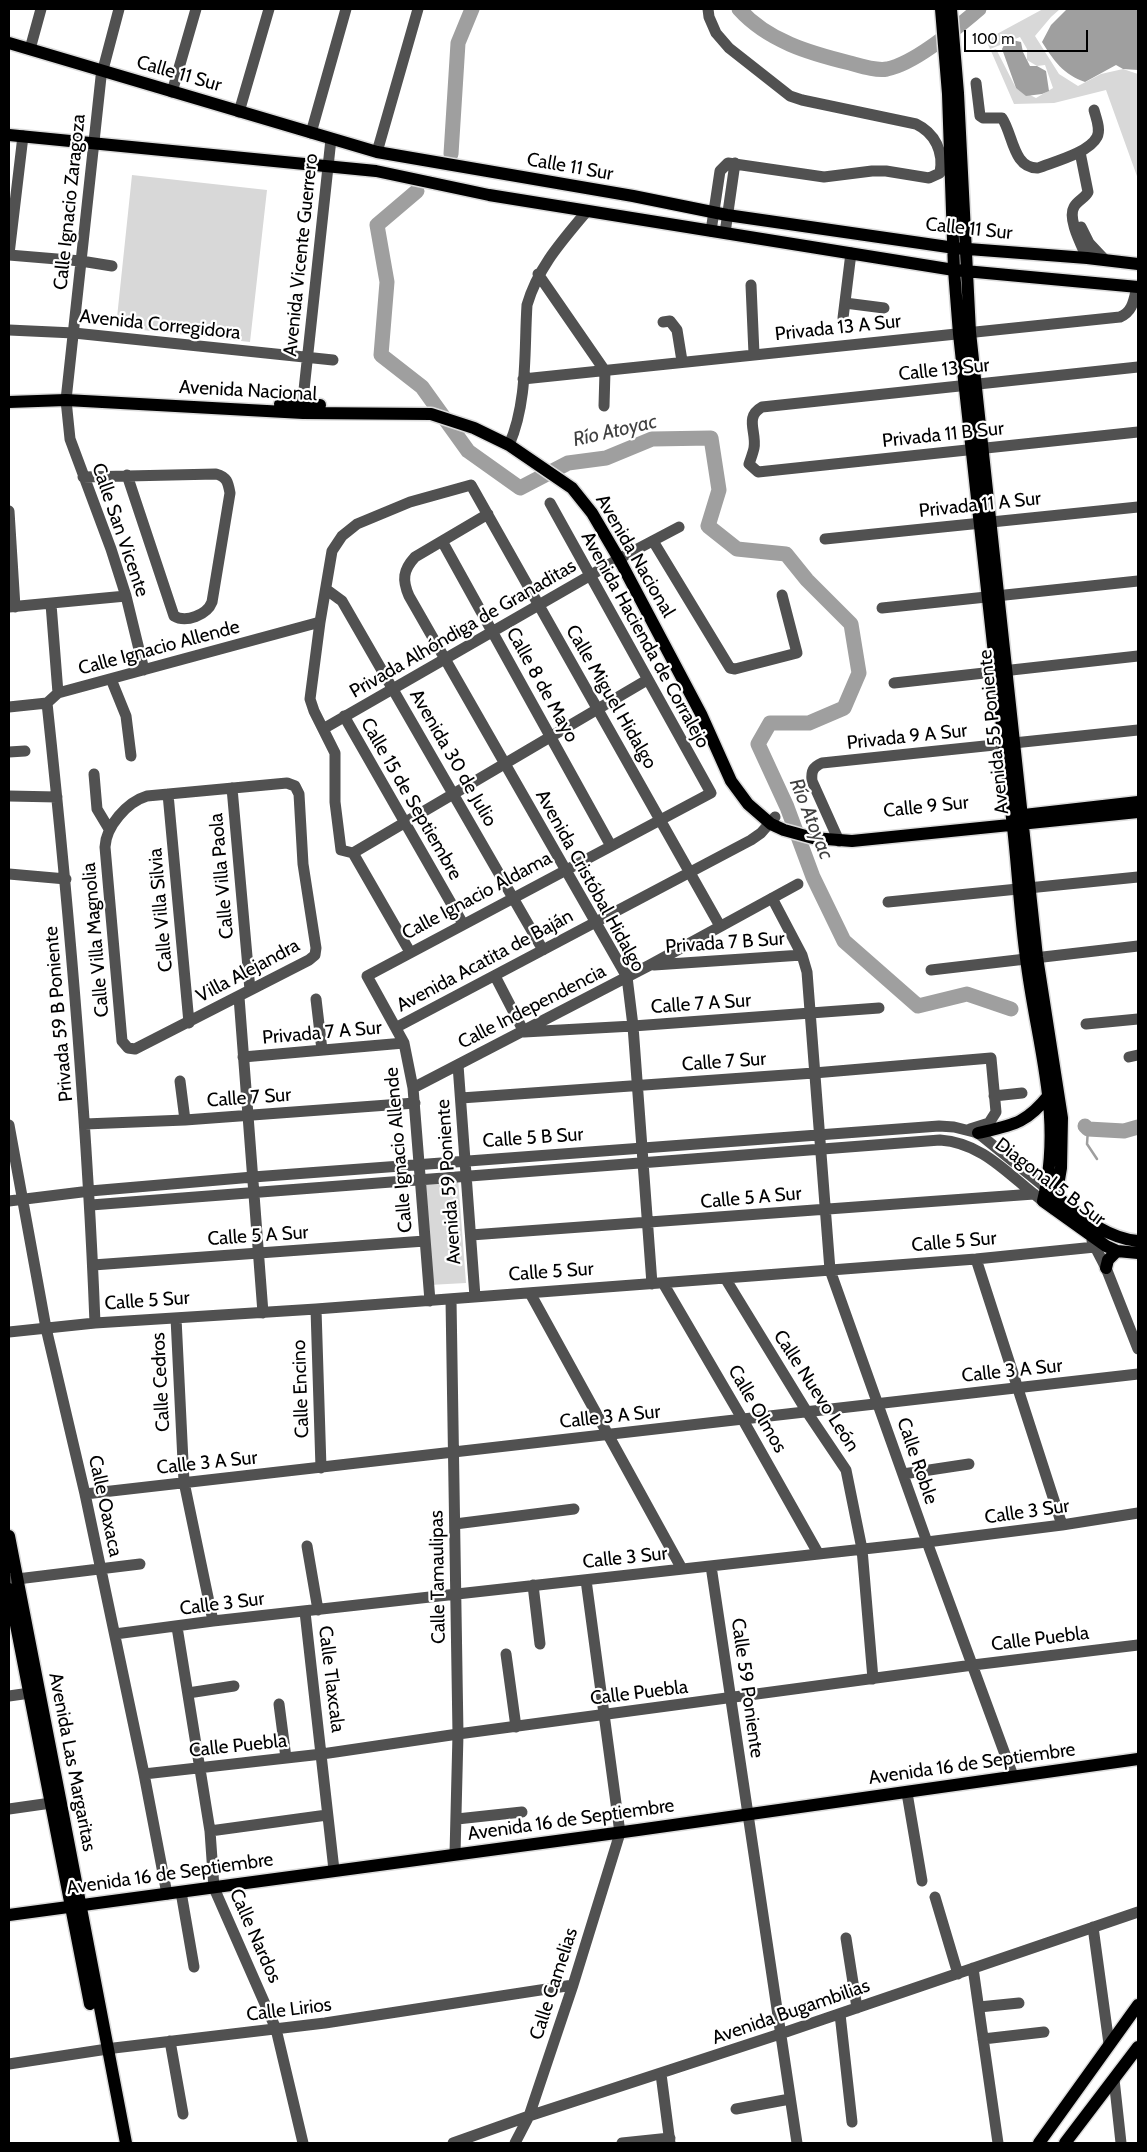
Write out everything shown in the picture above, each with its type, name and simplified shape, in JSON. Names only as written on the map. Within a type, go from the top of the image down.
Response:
[{"type":"main road","points":[[941,9],[953,93]]},
{"type":"main road","points":[[951,9],[953,93]]},
{"type":"main road","name":"Calle 11 Sur","points":[[9,43],[376,152],[633,196],[727,215],[961,249],[1087,258],[1138,264]]},
{"type":"main road","name":"Avenida 55 Poniente","points":[[953,93],[961,249],[960,270],[965,333],[1018,820],[1031,958],[1049,1095],[1052,1139],[1046,1188],[1038,1198]]},
{"type":"main road","points":[[9,135],[376,171],[489,195],[960,270],[1138,287]]},
{"type":"main road","name":"Avenida Nacional","points":[[9,394],[303,409],[431,411],[475,424],[510,442],[546,465],[573,486],[622,558],[701,714],[731,781],[748,804],[786,826],[814,835],[838,838]]},
{"type":"main road","name":"Avenida Nacional","points":[[9,402],[66,397]]},
{"type":"main road","name":"Calle 9 Sur","points":[[1018,820],[1138,802]]},
{"type":"main road","name":"Calle 9 Sur","points":[[838,838],[1018,820],[1138,812]]},
{"type":"main road","name":"Avenida 55 Poniente","points":[[1031,958],[1062,1118],[1061,1168],[1056,1203]]},
{"type":"main road","points":[[973,1131],[1023,1121],[1039,1109],[1049,1095]]},
{"type":"main road","name":"Diagonal 5 B Sur","points":[[1046,1188],[1056,1203],[1102,1245]]},
{"type":"main road","name":"Diagonal 5 B Sur","points":[[1038,1198],[1056,1203],[1078,1214],[1106,1233],[1123,1240],[1138,1241]]},
{"type":"main road","points":[[1102,1245],[1108,1260],[1106,1268]]},
{"type":"main road","name":"Calle 5 Sur","points":[[1102,1245],[1138,1253]]},
{"type":"main road","name":"Avenida Las Margaritas","points":[[9,1536],[13,1579],[75,1905],[104,2051],[126,2143]]},
{"type":"main road","name":"Avenida Las Margaritas","points":[[9,1589],[34,1692]]},
{"type":"main road","name":"Avenida 16 de Septiembre","points":[[9,1915],[620,1833],[1138,1759]]},
{"type":"main road","points":[[1039,2143],[1138,2004]]},
{"type":"main road","points":[[1065,2143],[1138,2046]]},
{"type":"main road","name":"Avenida Las Margaritas","points":[[104,2051],[117,2143]]},
{"type":"street","points":[[30,50],[42,9]]},
{"type":"street","name":"Calle Ignacio Zaragoza","points":[[66,397],[102,72],[119,9]]},
{"type":"street","points":[[172,92],[196,9]]},
{"type":"street","points":[[239,112],[268,9]]},
{"type":"street","points":[[311,133],[346,9]]},
{"type":"street","points":[[376,152],[418,9]]},
{"type":"street","points":[[708,9],[709,17],[716,33],[729,48],[790,96],[916,124],[933,136],[937,144],[942,166],[940,173],[929,178],[872,170],[824,177],[728,163],[720,171],[711,230]]},
{"type":"street","points":[[976,83],[980,116],[983,118],[1002,118],[1024,165],[1031,168],[1038,168],[1080,152],[1097,137],[1098,129],[1094,110]]},
{"type":"street","points":[[23,136],[9,254],[112,266]]},
{"type":"street","name":"Avenida Vicente Guerrero","points":[[303,409],[327,165],[332,139]]},
{"type":"street","points":[[1080,152],[1088,192],[1074,208],[1074,225],[1087,258]]},
{"type":"street","points":[[724,233],[735,163]]},
{"type":"street","points":[[1074,208],[1089,243],[1105,260]]},
{"type":"street","points":[[510,442],[518,420],[523,379],[526,305],[538,274],[547,260],[587,211]]},
{"type":"street","points":[[843,318],[851,253]]},
{"type":"street","points":[[538,274],[604,371],[604,406]]},
{"type":"street","points":[[750,285],[754,354]]},
{"type":"street","name":"Privada 13 A Sur","points":[[523,379],[1120,316],[1131,308],[1138,287]]},
{"type":"street","points":[[845,303],[884,308]]},
{"type":"street","points":[[663,322],[670,321],[677,330],[682,361]]},
{"type":"street","name":"Avenida Corregidora","points":[[9,330],[74,332],[308,359],[333,360]]},
{"type":"street","name":"Calle 13 Sur","points":[[753,469],[749,464],[754,448],[752,418],[755,411],[762,407],[1138,368]]},
{"type":"street","name":"Calle San Vicente","points":[[66,397],[70,439],[105,531],[126,596],[144,670]]},
{"type":"street","name":"Privada 11 B Sur","points":[[753,469],[758,472],[1138,432]]},
{"type":"street","points":[[83,477],[127,475],[216,474],[224,476],[230,493],[212,602],[210,608],[201,614],[185,619],[179,619],[174,616],[127,475]]},
{"type":"street","name":"Calle Miguel Hidalgo","points":[[327,590],[332,551],[342,536],[357,524],[410,502],[471,485],[720,926]]},
{"type":"street","name":"Avenida Hacienda de Corralejo","points":[[550,503],[589,577],[711,793]]},
{"type":"street","name":"Privada 11 A Sur","points":[[825,538],[1138,508]]},
{"type":"street","points":[[9,511],[12,607],[126,596]]},
{"type":"street","points":[[442,541],[488,514]]},
{"type":"street","name":"Privada Alhóndiga de Granaditas","points":[[323,728],[679,527]]},
{"type":"street","name":"Avenida Cristóbal Hidalgo","points":[[442,541],[415,557],[408,564],[404,574],[404,584],[409,596],[627,977],[633,1026],[647,1224],[657,1284]]},
{"type":"street","name":"Calle 8 de Mayo","points":[[442,541],[611,846]]},
{"type":"street","points":[[653,541],[730,668],[735,669],[797,653],[782,595]]},
{"type":"street","points":[[882,608],[1138,581]]},
{"type":"street","points":[[327,590],[320,622],[310,699],[335,753],[335,802],[341,850],[353,853],[647,680]]},
{"type":"street","name":"Avenida 30 de Julio","points":[[327,590],[342,601],[543,950]]},
{"type":"street","points":[[51,604],[58,693]]},
{"type":"street","name":"Calle Ignacio Allende","points":[[47,703],[58,693],[320,622]]},
{"type":"street","points":[[894,682],[1138,656]]},
{"type":"street","points":[[111,679],[126,716],[131,756]]},
{"type":"street","points":[[9,707],[47,703]]},
{"type":"street","name":"Privada 59 B Poniente","points":[[47,703],[66,879],[85,1124],[91,1205],[95,1323]]},
{"type":"street","name":"Calle 15 de Septiembre","points":[[344,716],[463,924]]},
{"type":"street","name":"Privada 9 A Sur","points":[[838,838],[812,781],[811,774],[815,766],[822,763],[1138,730]]},
{"type":"street","points":[[9,752],[25,751]]},
{"type":"street","points":[[94,774],[97,809],[109,829],[138,800],[147,796],[232,788]]},
{"type":"street","name":"Villa Alejandra","points":[[126,1046],[135,1049],[189,1023],[309,960],[316,950],[303,864],[299,794],[295,786],[287,783],[232,788]]},
{"type":"street","name":"Calle Villa Paola","points":[[232,788],[250,990]]},
{"type":"street","name":"Calle Ignacio Aldama","points":[[367,976],[711,793]]},
{"type":"street","name":"Calle Villa Silvia","points":[[168,794],[189,1023]]},
{"type":"street","points":[[9,796],[57,797]]},
{"type":"street","name":"Avenida Acatita de Baján","points":[[397,1027],[751,840],[773,820]]},
{"type":"street","name":"Calle Villa Magnolia","points":[[109,829],[105,837],[105,847],[122,1041],[126,1046]]},
{"type":"street","points":[[353,853],[410,952]]},
{"type":"street","points":[[9,874],[66,879]]},
{"type":"street","points":[[888,902],[1138,877]]},
{"type":"street","name":"Calle Independencia","points":[[414,1088],[524,1032],[798,884]]},
{"type":"street","name":"Calle Roble","points":[[772,898],[802,955],[807,972],[830,1270],[926,1542],[1013,1776]]},
{"type":"street","points":[[931,970],[1138,946]]},
{"type":"street","name":"Privada 7 B Sur","points":[[650,965],[802,955]]},
{"type":"street","name":"Calle Ignacio Allende","points":[[367,976],[397,1027],[404,1043],[414,1088],[430,1301]]},
{"type":"street","points":[[495,976],[524,1032]]},
{"type":"street","points":[[239,997],[263,1313]]},
{"type":"street","points":[[316,999],[322,1050]]},
{"type":"street","name":"Calle 7 A Sur","points":[[524,1032],[879,1008]]},
{"type":"street","points":[[1086,1024],[1138,1019]]},
{"type":"street","name":"Privada 7 A Sur","points":[[243,1057],[404,1043]]},
{"type":"street","name":"Calle 7 Sur","points":[[461,1098],[814,1073],[990,1058],[994,1096]]},
{"type":"street","name":"Avenida 59 Poniente","points":[[458,1065],[475,1297]]},
{"type":"street","points":[[180,1080],[184,1120]]},
{"type":"street","points":[[973,1131],[993,1118],[996,1112],[994,1096],[1022,1094]]},
{"type":"street","name":"Calle 7 Sur","points":[[85,1124],[184,1120],[415,1103]]},
{"type":"street","name":"Calle Oaxaca","points":[[9,1125],[46,1328],[85,1494],[144,1774],[167,1894]]},
{"type":"street","name":"Calle 5 B Sur","points":[[90,1191],[641,1147],[939,1126],[973,1131]]},
{"type":"street","name":"Diagonal 5 B Sur","points":[[973,1131],[1046,1188]]},
{"type":"street","name":"Calle 5 B Sur","points":[[91,1205],[254,1191],[940,1140],[957,1141],[972,1146]]},
{"type":"street","name":"Diagonal 5 B Sur","points":[[972,1146],[1038,1198]]},
{"type":"street","points":[[9,1201],[90,1191]]},
{"type":"street","name":"Calle 5 A Sur","points":[[471,1235],[647,1224],[825,1209],[1038,1198]]},
{"type":"street","points":[[1078,1214],[1102,1245],[1106,1268],[1138,1349]]},
{"type":"street","name":"Calle 5 A Sur","points":[[93,1265],[425,1240]]},
{"type":"street","name":"Calle 5 Sur","points":[[9,1332],[95,1323],[430,1301],[976,1259],[1102,1245]]},
{"type":"street","points":[[976,1259],[1062,1525]]},
{"type":"street","name":"Calle Nuevo León","points":[[725,1278],[807,1412],[846,1470],[862,1549],[873,1679]]},
{"type":"street","name":"Calle Olmos","points":[[657,1284],[743,1420],[818,1553]]},
{"type":"street","points":[[530,1293],[682,1569]]},
{"type":"street","name":"Calle Tamaulipas","points":[[451,1299],[458,1734],[455,1854]]},
{"type":"street","name":"Calle Encino","points":[[316,1309],[321,1468]]},
{"type":"street","name":"Calle Cedros","points":[[176,1318],[184,1482],[213,1621]]},
{"type":"street","name":"Calle 3 A Sur","points":[[85,1494],[1138,1374]]},
{"type":"street","points":[[903,1474],[969,1464]]},
{"type":"street","points":[[455,1524],[574,1509]]},
{"type":"street","name":"Calle 3 Sur","points":[[114,1634],[213,1621],[926,1542],[1062,1525],[1138,1513]]},
{"type":"street","points":[[308,1546],[318,1610]]},
{"type":"street","points":[[13,1579],[140,1564]]},
{"type":"street","name":"Calle 59 Poniente","points":[[712,1566],[797,2143]]},
{"type":"street","points":[[586,1580],[620,1833]]},
{"type":"street","points":[[533,1585],[540,1644]]},
{"type":"street","name":"Calle Tlaxcala","points":[[305,1612],[334,1870]]},
{"type":"street","name":"Calle Nardos","points":[[177,1627],[210,1832],[214,1888],[276,2029],[302,2143]]},
{"type":"street","name":"Calle Puebla","points":[[144,1774],[322,1754],[973,1665],[1138,1645]]},
{"type":"street","points":[[506,1654],[516,1727]]},
{"type":"street","points":[[188,1694],[234,1686]]},
{"type":"street","points":[[9,1696],[34,1692]]},
{"type":"street","points":[[279,1704],[286,1758]]},
{"type":"street","points":[[906,1793],[922,1881]]},
{"type":"street","points":[[9,1809],[56,1803]]},
{"type":"street","points":[[457,1819],[522,1812]]},
{"type":"street","points":[[210,1832],[327,1815]]},
{"type":"street","name":"Calle Camelias","points":[[515,2143],[529,2116],[573,1985],[620,1833]]},
{"type":"street","points":[[181,1892],[194,1967]]},
{"type":"street","points":[[935,1896],[958,1974]]},
{"type":"street","name":"Avenida Bugambilias","points":[[453,2143],[1138,1912]]},
{"type":"street","points":[[1093,1927],[1109,2044]]},
{"type":"street","points":[[846,1938],[857,2008]]},
{"type":"street","points":[[973,1968],[998,2143]]},
{"type":"street","name":"Calle Lirios","points":[[9,2064],[368,2017],[573,1985]]},
{"type":"street","points":[[979,2007],[1020,2003]]},
{"type":"street","points":[[840,2014],[852,2122]]},
{"type":"street","points":[[983,2039],[1044,2032]]},
{"type":"street","points":[[170,2042],[183,2114]]},
{"type":"street","points":[[622,2143],[670,2141],[661,2074]]},
{"type":"street","points":[[1114,2079],[1121,2143]]},
{"type":"street","points":[[736,2109],[790,2099]]},
{"type":"shaded area","points":[[1043,9],[1060,9],[1035,36],[1059,74],[1078,86],[1101,74],[1123,69],[1138,74],[1138,179],[1106,90],[1054,103],[1014,104],[991,51],[996,49],[1016,88],[1036,98],[1053,88],[1045,65],[1037,66],[1027,60],[1027,49],[1020,37],[990,49],[987,42],[995,35]]},
{"type":"shaded area","points":[[1067,9],[1138,9],[1138,70],[1123,69],[1116,65],[1085,82],[1065,71],[1050,55],[1042,42],[1051,25]]},
{"type":"shaded area","points":[[1012,40],[1021,42],[1023,52],[1030,66],[1037,66],[1046,71],[1049,91],[1026,96],[1016,88],[1002,49],[1005,43]]},
{"type":"shaded area","points":[[132,175],[267,190],[250,342],[116,327]]},
{"type":"shaded area","points":[[458,1178],[466,1283],[429,1285],[422,1180]]},
{"type":"waterway","name":"Río Atoyac","points":[[451,154],[458,43],[472,9]]},
{"type":"waterway","name":"Río Atoyac","points":[[739,9],[750,20],[776,38],[805,50],[868,68],[878,69],[887,69],[910,60],[947,35],[979,9]]},
{"type":"waterway","name":"Río Atoyac","points":[[417,191],[377,225],[387,282],[381,355],[422,387],[468,451],[520,488],[568,463],[606,458],[652,439],[711,438],[719,490],[708,526],[737,549],[786,554],[807,580],[851,624],[859,673],[844,708],[809,723],[770,723],[758,744],[787,807],[813,877],[844,941],[918,1006],[967,994],[1011,1009]]},
{"type":"waterway","name":"Río Atoyac","points":[[1085,1126],[1088,1129],[1124,1131],[1138,1127]]},
{"type":"waterway","points":[[1088,1129],[1087,1144],[1097,1159]]}]
